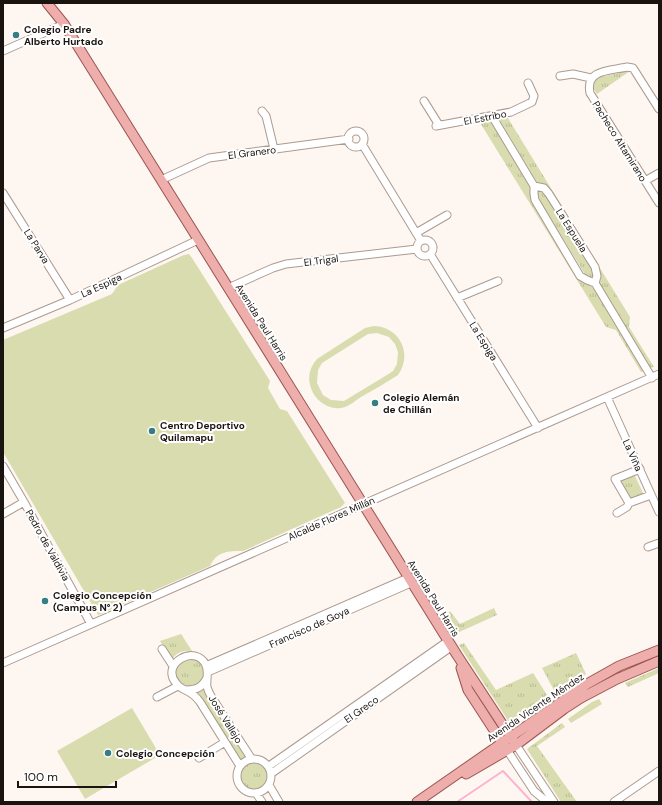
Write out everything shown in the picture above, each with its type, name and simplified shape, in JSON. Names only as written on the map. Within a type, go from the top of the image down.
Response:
[{"type":"main road","name":"Avenida Paul Harris","points":[[47,3],[64,24],[362,504],[457,655],[516,745]]},
{"type":"main road","name":"Avenida Vicente Méndez","points":[[505,746],[510,737],[587,684],[619,666],[659,650]]},
{"type":"main road","name":"Avenida Paul Harris","points":[[457,655],[468,690],[505,746]]},
{"type":"main road","name":"Avenida Vicente Méndez","points":[[417,802],[505,746],[516,745],[564,709],[582,698],[617,679],[659,661]]},
{"type":"street","points":[[3,51],[64,24]]},
{"type":"street","points":[[560,76],[573,74],[591,78],[597,73],[628,67],[633,68],[659,109]]},
{"type":"street","name":"Pacheco Altamirano","points":[[591,78],[588,85],[590,93],[659,203]]},
{"type":"street","name":"El Estribo","points":[[424,101],[438,126],[511,112],[532,102],[534,96],[528,83]]},
{"type":"street","points":[[262,111],[266,116],[274,149]]},
{"type":"street","name":"La Espuela","points":[[492,116],[534,186],[535,200],[580,276],[595,283],[652,378]]},
{"type":"street","name":"La Espiga","points":[[349,139],[352,133],[359,132],[364,137],[362,144],[416,233],[422,241],[428,241],[432,245],[430,254],[538,428]]},
{"type":"street","points":[[349,139],[353,146],[362,144]]},
{"type":"street","name":"El Granero","points":[[161,180],[209,158],[349,139]]},
{"type":"street","points":[[645,181],[659,173]]},
{"type":"street","name":"La Espuela","points":[[534,186],[544,188],[549,194],[587,254],[595,267],[597,276],[595,283]]},
{"type":"street","name":"La Parva","points":[[3,193],[70,300]]},
{"type":"street","points":[[416,233],[447,215]]},
{"type":"street","name":"La Espiga","points":[[3,328],[70,300],[198,240]]},
{"type":"street","points":[[422,241],[418,244],[418,249],[421,254],[430,254]]},
{"type":"street","name":"El Trigal","points":[[228,288],[272,268],[286,264],[418,249]]},
{"type":"street","points":[[458,298],[498,281]]},
{"type":"street","name":"Alcalde Flores Millán","points":[[3,663],[659,374]]},
{"type":"street","name":"La Viña","points":[[607,397],[659,512]]},
{"type":"street","name":"Pedro de Valdivia","points":[[3,466],[91,624]]},
{"type":"street","points":[[629,503],[615,479],[640,469]]},
{"type":"street","points":[[617,513],[627,507],[629,503],[651,495]]},
{"type":"street","points":[[3,514],[24,502]]},
{"type":"street","points":[[648,547],[659,543]]},
{"type":"street","name":"Francisco de Goya","points":[[207,672],[410,580]]},
{"type":"street","name":"El Greco","points":[[270,769],[450,644]]},
{"type":"street","points":[[162,649],[173,666]]},
{"type":"street","points":[[157,698],[178,686],[172,676],[173,666],[181,657],[188,655],[196,656],[202,660],[207,672]]},
{"type":"street","name":"José Vallejo","points":[[187,690],[199,688],[204,684],[207,672]]},
{"type":"street","name":"José Vallejo","points":[[207,672],[207,688],[211,696],[251,758]]},
{"type":"street","name":"José Vallejo","points":[[178,686],[187,690],[200,702],[240,766]]},
{"type":"street","name":"José Vallejo","points":[[199,758],[225,742]]},
{"type":"street","name":"Avenida Paul Harris","points":[[516,745],[554,802]]},
{"type":"street","name":"Avenida Paul Harris","points":[[505,746],[534,791],[547,802]]},
{"type":"street","points":[[251,758],[261,760],[270,769],[272,779],[269,786],[263,791],[250,793],[244,790],[240,785],[237,776],[240,766],[245,761],[251,758]]},
{"type":"street","points":[[614,802],[659,771]]},
{"type":"street","points":[[269,786],[279,802]]},
{"type":"street","points":[[256,793],[262,802]]},
{"type":"green space","points":[[630,71],[597,94],[593,88],[595,80],[599,77]]},
{"type":"green space","points":[[506,115],[630,317],[629,327],[654,367],[650,368],[600,284],[600,273],[548,187],[537,183],[499,119]]},
{"type":"green space","points":[[490,118],[531,186],[532,200],[582,281],[595,289],[645,371],[641,372],[616,330],[606,327],[479,121]]},
{"type":"green space","points":[[538,192],[545,192],[594,272],[594,276],[590,279],[586,276],[537,196]]},
{"type":"green space","name":"Centro Deportivo Quilamapu","points":[[189,254],[270,381],[268,388],[280,409],[287,411],[345,503],[341,507],[243,551],[224,553],[216,557],[210,566],[98,615],[3,452],[3,340],[112,294],[118,285]]},
{"type":"green space","name":"Colegio Alemán de Chillán","points":[[374,326],[383,328],[391,331],[397,336],[404,351],[402,367],[398,375],[351,404],[340,408],[329,407],[316,397],[311,388],[309,376],[313,365],[317,359],[365,328]],"holes":[[[377,333],[389,337],[395,344],[398,352],[397,364],[393,371],[344,401],[331,400],[323,395],[317,383],[318,370],[322,363],[368,334]]]},
{"type":"green space","points":[[634,474],[644,495],[629,500],[618,480]]},
{"type":"green space","points":[[494,608],[497,615],[457,633],[446,616],[450,611],[460,624]]},
{"type":"green space","points":[[181,634],[192,651],[180,652],[172,660],[160,641]]},
{"type":"green space","points":[[464,643],[496,690],[533,673],[547,695],[509,722],[459,645]]},
{"type":"green space","points":[[576,653],[586,674],[556,694],[542,668]]},
{"type":"green space","points":[[659,654],[659,657],[614,676],[522,735],[520,732],[614,673]]},
{"type":"green space","points":[[190,658],[201,662],[205,673],[201,684],[190,688],[179,684],[175,673],[179,662]]},
{"type":"green space","points":[[659,668],[659,673],[628,687],[625,683]]},
{"type":"green space","points":[[206,682],[250,758],[241,763],[205,703],[192,691]]},
{"type":"green space","points":[[599,699],[602,704],[571,723],[568,719],[592,702]]},
{"type":"green space","name":"Colegio Concepción","points":[[132,708],[160,755],[85,799],[57,751]]},
{"type":"green space","points":[[562,723],[565,727],[537,746],[577,802],[561,802],[527,749]]},
{"type":"green space","points":[[251,760],[257,760],[267,767],[270,776],[269,782],[263,789],[257,792],[251,792],[241,785],[238,779],[238,773],[245,763]]},
{"type":"waterway","points":[[457,802],[503,771],[532,802]]},
{"type":"place","name":"Colegio Padre Alberto Hurtado","points":[[16,35]]},
{"type":"place","name":"Colegio Alemán de Chillán","points":[[375,403]]},
{"type":"place","name":"Centro Deportivo Quilamapu","points":[[152,431]]},
{"type":"place","name":"Colegio Concepción (Campus N° 2)","points":[[45,601]]},
{"type":"place","name":"Colegio Concepción","points":[[108,753]]}]
